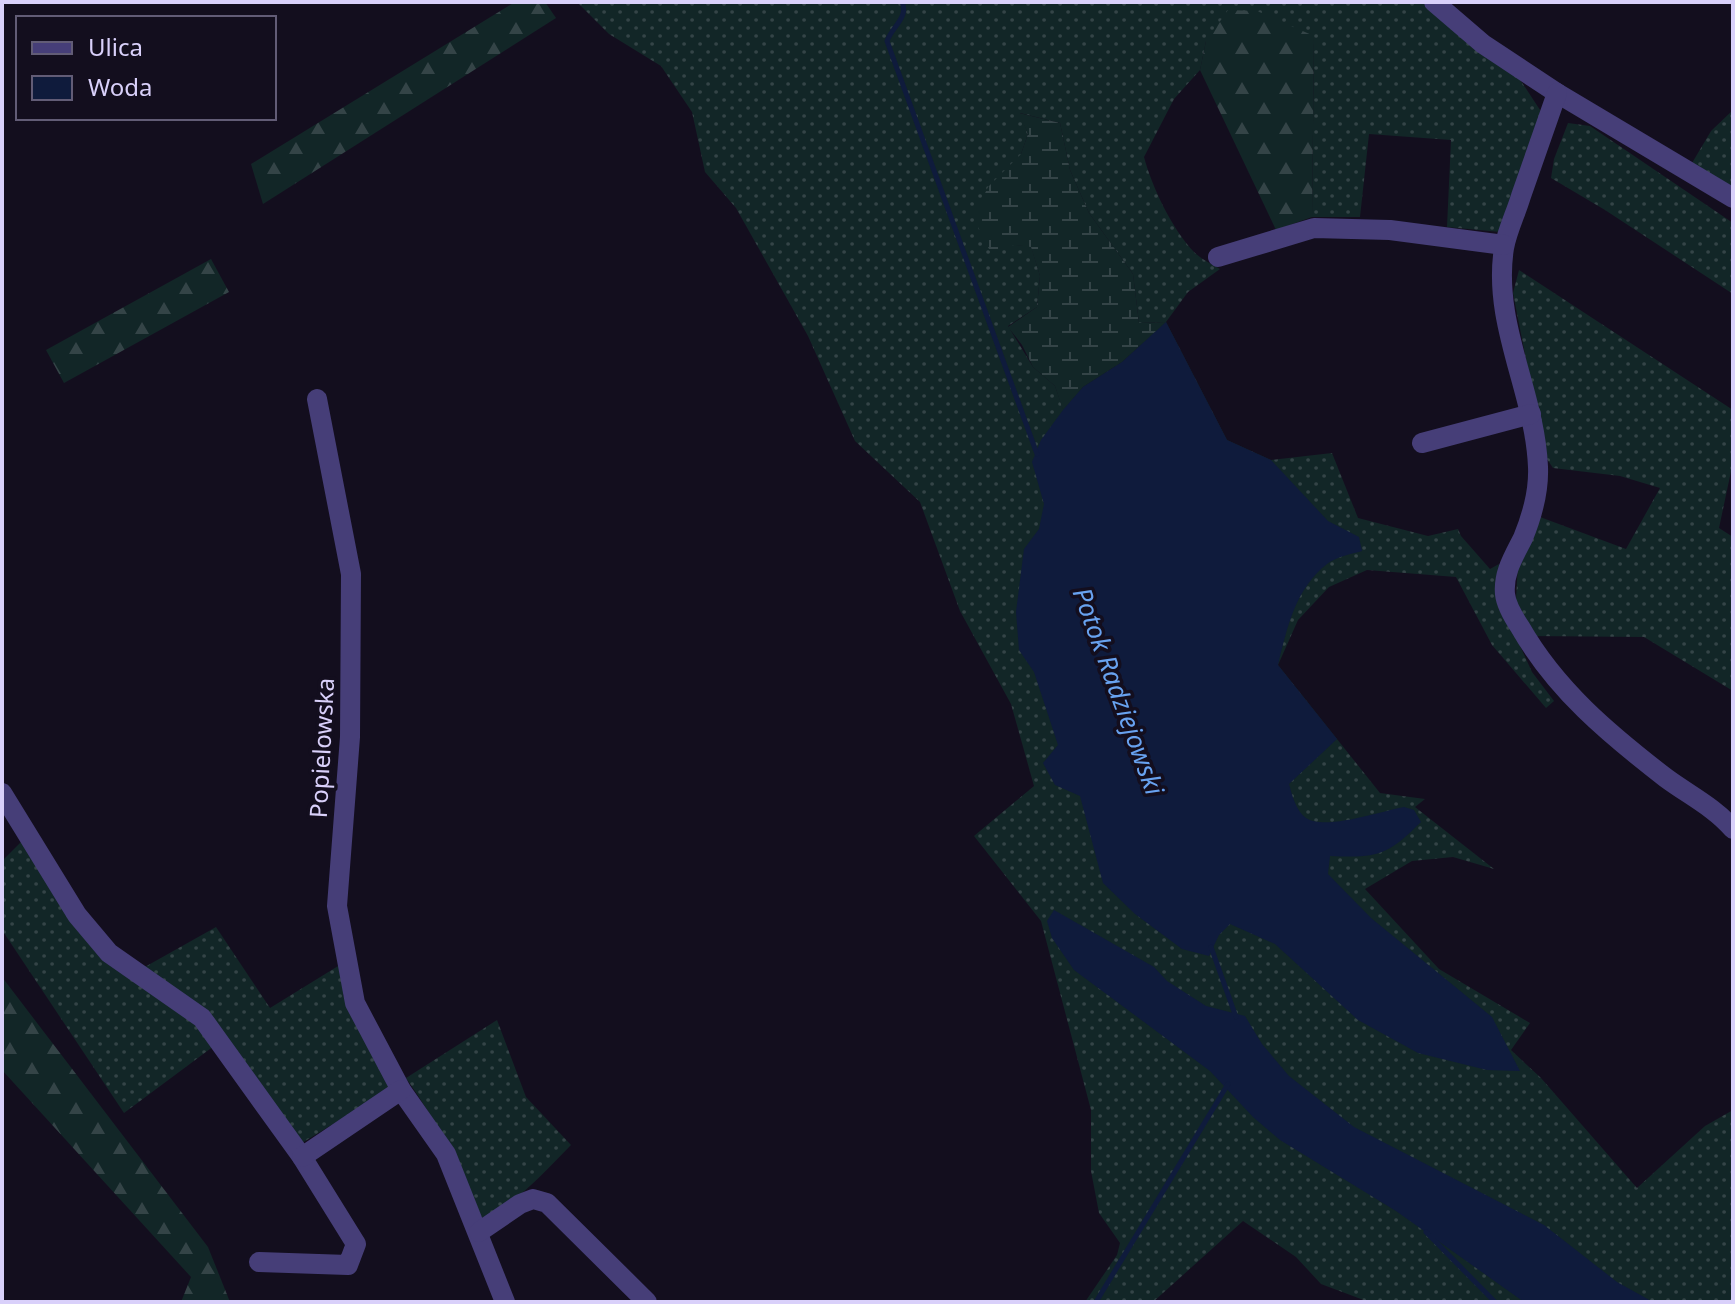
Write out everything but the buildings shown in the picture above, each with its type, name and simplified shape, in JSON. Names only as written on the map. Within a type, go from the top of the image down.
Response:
[{"type":"street","points":[[1434,2],[1483,44],[1557,93],[1733,198]]},
{"type":"street","points":[[1557,93],[1504,245],[1501,280],[1503,312],[1531,414],[1538,468],[1536,500],[1524,535],[1507,569],[1505,596],[1519,626],[1543,664],[1568,695],[1614,738],[1719,813],[1733,829]]},
{"type":"street","points":[[1218,257],[1314,228],[1390,230],[1504,245]]},
{"type":"street","name":"Popielowska","points":[[317,399],[351,574],[350,737],[337,906],[355,1003],[401,1090],[446,1154],[505,1302]]},
{"type":"street","points":[[1422,443],[1531,414]]},
{"type":"street","points":[[2,793],[77,915],[109,953],[202,1018],[302,1157],[356,1244],[348,1265],[259,1262]]},
{"type":"street","points":[[302,1157],[401,1090]]},
{"type":"street","points":[[479,1232],[520,1204],[533,1199],[547,1203],[647,1302]]},
{"type":"green space","points":[[515,2],[545,2],[556,18],[263,204],[251,164]]},
{"type":"green space","points":[[577,2],[1422,2],[1519,78],[1542,113],[1500,232],[1447,227],[1451,140],[1369,134],[1360,217],[1312,217],[1314,36],[1206,41],[1200,70],[1174,99],[1144,157],[1152,181],[1178,232],[1197,255],[1220,269],[1188,292],[1166,322],[1227,440],[1271,460],[1332,453],[1358,518],[1428,536],[1458,529],[1490,569],[1499,564],[1510,624],[1532,672],[1554,701],[1546,708],[1492,645],[1456,577],[1367,570],[1329,587],[1298,620],[1278,665],[1380,793],[1425,799],[1415,807],[1494,869],[1453,857],[1412,861],[1365,889],[1439,969],[1530,1023],[1511,1050],[1541,1078],[1637,1188],[1705,1126],[1733,1110],[1733,1302],[1369,1302],[1321,1284],[1296,1257],[1243,1221],[1153,1302],[1085,1302],[1117,1255],[1120,1243],[1099,1213],[1091,1171],[1091,1110],[1041,921],[974,836],[1034,786],[1011,704],[960,611],[920,502],[855,441],[808,336],[736,208],[705,172],[692,112],[661,66],[609,34]],"holes":[[[1020,113],[1060,123],[1070,170],[1089,213],[1133,274],[1139,323],[1165,322],[1122,362],[1083,387],[1063,409],[1055,386],[1033,367],[1008,326],[1037,307],[1040,276],[1031,246],[1016,245],[1021,154],[1028,134]]]},
{"type":"green space","points":[[1228,10],[1257,11],[1314,36],[1312,217],[1276,230],[1200,70],[1206,41]]},
{"type":"green space","points":[[1733,110],[1733,189],[1692,163],[1711,131]]},
{"type":"green space","points":[[1019,113],[1060,123],[1070,170],[1089,213],[1133,274],[1139,323],[1166,322],[1122,362],[1083,387],[1063,410],[1055,386],[1033,367],[1008,327],[1037,307],[1040,276],[1031,247],[1016,245],[990,251],[975,214],[988,187],[1021,154],[1028,134]]},
{"type":"green space","points":[[1568,123],[1590,126],[1733,223],[1733,294],[1551,178],[1554,159]]},
{"type":"green space","points":[[211,259],[229,292],[64,383],[46,350]]},
{"type":"green space","points":[[1519,270],[1733,410],[1733,462],[1719,528],[1733,537],[1733,691],[1644,637],[1529,636],[1516,600],[1518,563],[1540,517],[1626,549],[1660,488],[1620,476],[1553,468],[1545,456],[1513,293]]},
{"type":"green space","points":[[23,840],[86,939],[184,1013],[214,1046],[124,1113],[2,930],[2,861]]},
{"type":"green space","points":[[216,927],[270,1008],[343,963],[343,995],[392,1088],[302,1143],[143,968]]},
{"type":"green space","points":[[2,977],[208,1247],[230,1302],[181,1302],[191,1277],[2,1070]]},
{"type":"green space","points":[[497,1020],[526,1097],[571,1145],[519,1196],[483,1220],[448,1147],[406,1078]]},
{"type":"water","points":[[1166,322],[1227,440],[1271,460],[1328,521],[1359,537],[1362,551],[1331,562],[1307,585],[1285,637],[1278,665],[1337,739],[1289,784],[1300,811],[1306,818],[1315,821],[1354,819],[1404,807],[1414,810],[1421,822],[1399,842],[1380,852],[1330,856],[1328,874],[1371,918],[1492,1017],[1520,1071],[1487,1070],[1418,1053],[1358,1020],[1275,944],[1230,924],[1219,935],[1209,956],[1182,949],[1135,914],[1103,883],[1080,796],[1055,785],[1043,763],[1058,745],[1034,672],[1019,650],[1016,612],[1024,549],[1039,529],[1044,504],[1032,462],[1041,440],[1083,387],[1122,362]]},
{"type":"water","points":[[1054,910],[1154,967],[1167,981],[1206,1006],[1245,1016],[1262,1044],[1289,1076],[1354,1127],[1544,1225],[1617,1282],[1653,1302],[1524,1302],[1396,1211],[1280,1140],[1253,1117],[1210,1071],[1074,970],[1052,938],[1047,921]]},
{"type":"waterway","name":"Potok Radziejowski","points":[[902,2],[902,17],[887,41],[1037,454]]},
{"type":"waterway","name":"Potok Radziejowski","points":[[1211,947],[1236,1017]]},
{"type":"waterway","points":[[1096,1302],[1228,1084]]},
{"type":"waterway","name":"Potok Radziejowski","points":[[1426,1232],[1495,1302]]}]
